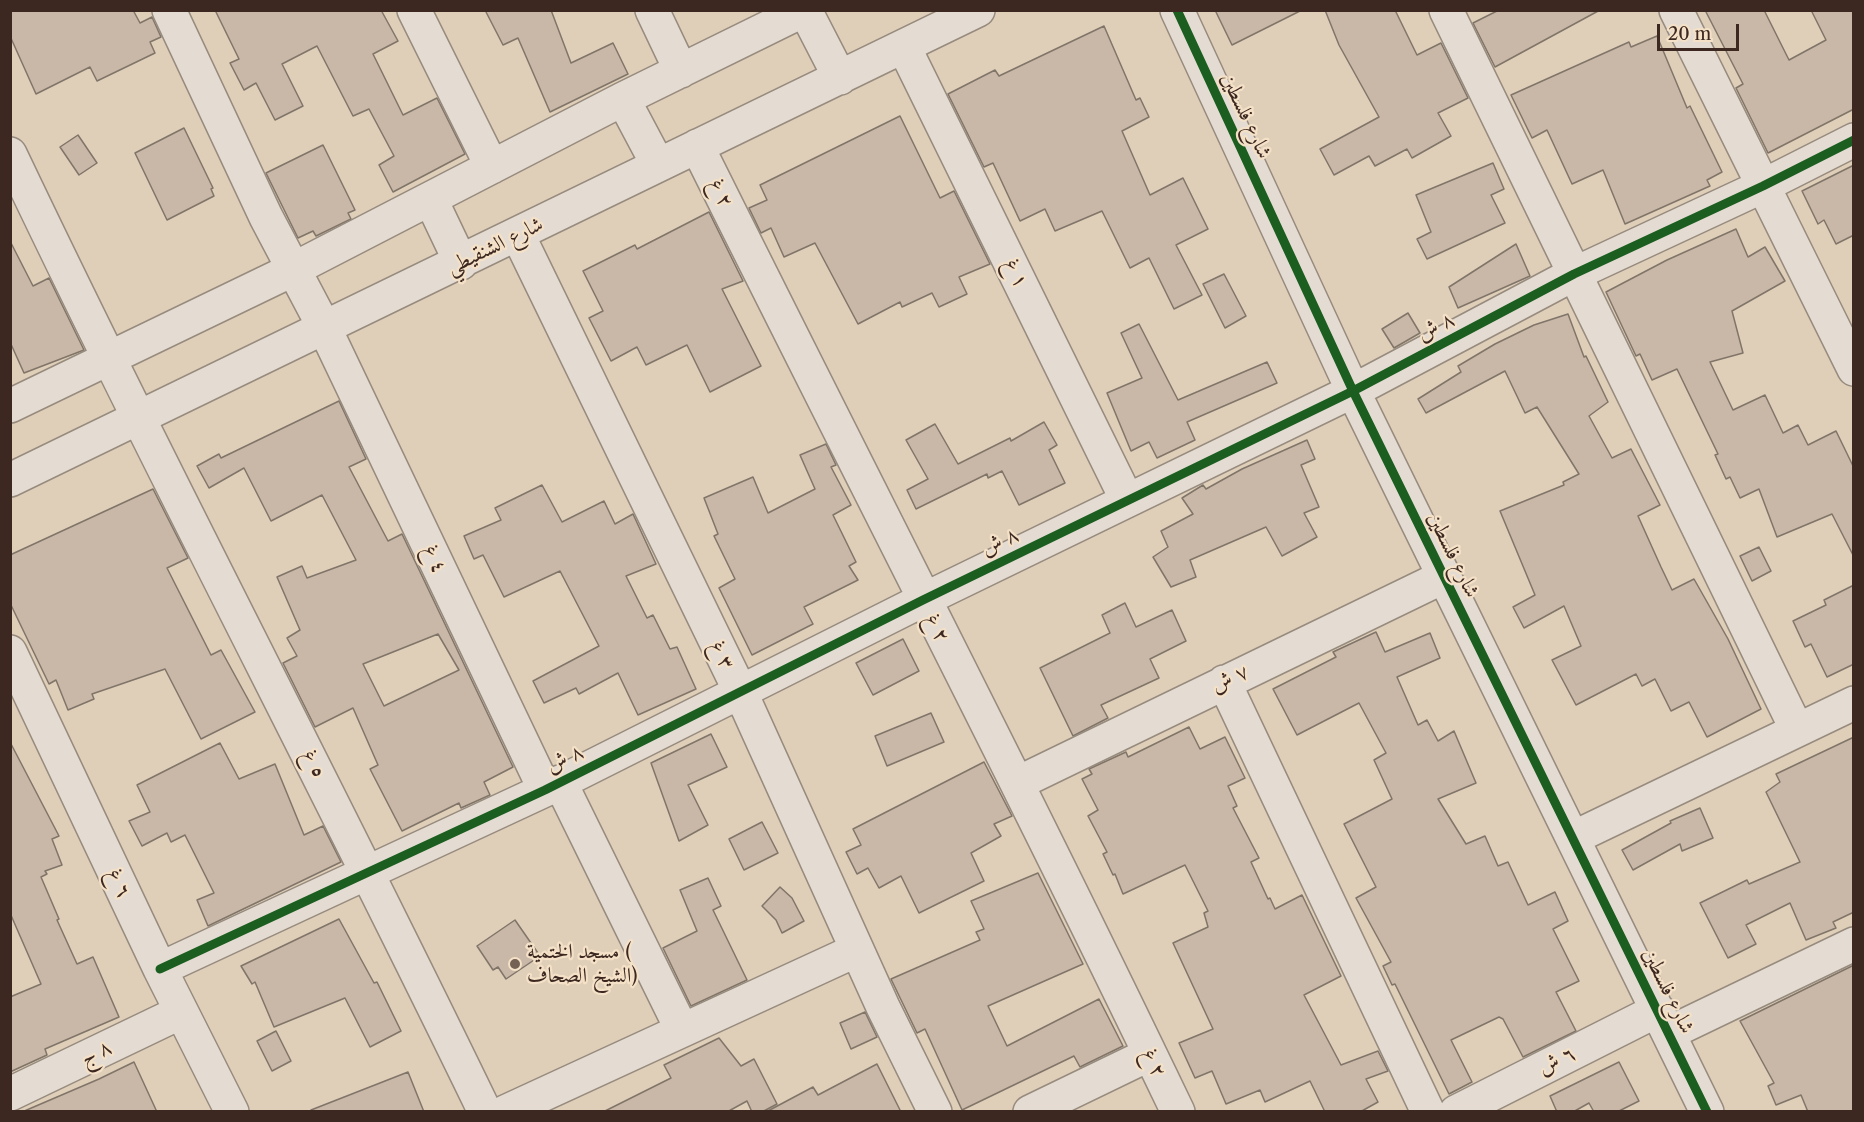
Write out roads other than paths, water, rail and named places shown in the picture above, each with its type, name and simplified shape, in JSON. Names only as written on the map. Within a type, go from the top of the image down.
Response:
[{"type":"street","name":"٤ غ","points":[[169,10],[292,270],[325,329],[553,786],[682,1030]]},
{"type":"street","points":[[414,10],[492,167]]},
{"type":"street","points":[[652,10],[681,71]]},
{"type":"street","points":[[10,406],[292,270],[623,99],[805,10],[840,78]]},
{"type":"street","name":"شارع الشنقيطي","points":[[10,480],[978,10]]},
{"type":"street","name":"شارع فلسطين","points":[[1177,10],[1353,391],[1707,1112]]},
{"type":"street","points":[[1446,10],[1797,730]]},
{"type":"street","points":[[1676,10],[1854,369]]},
{"type":"street","name":"١ غ","points":[[904,47],[1127,500]]},
{"type":"street","points":[[623,99],[658,165]]},
{"type":"street","name":"٨ ش","points":[[160,969],[553,786],[923,600],[1353,391],[1574,273],[1763,186],[1854,140]]},
{"type":"street","name":"٢ غ","points":[[697,146],[923,600],[1018,783],[1178,1112]]},
{"type":"street","name":"٥ غ","points":[[10,154],[107,358],[369,873],[485,1112]]},
{"type":"street","points":[[431,200],[461,263]]},
{"type":"street","name":"٣ غ","points":[[518,235],[740,691],[857,950],[935,1112]]},
{"type":"street","name":"٧ ش","points":[[1018,783],[1443,577]]},
{"type":"street","name":"٦ غ","points":[[10,652],[160,969],[231,1112]]},
{"type":"street","points":[[1224,682],[1428,1112]]},
{"type":"street","points":[[1573,838],[1854,703]]},
{"type":"street","name":"٦ ش","points":[[1456,1112],[1663,1021],[1854,944]]},
{"type":"street","points":[[505,1112],[857,950]]},
{"type":"street","name":"٨ ج","points":[[10,1094],[181,1012]]},
{"type":"street","points":[[1030,1112],[1150,1054]]},
{"type":"place","name":"مسجد الختمية ( الشيخ الصحاف)","points":[[515,964]]}]
